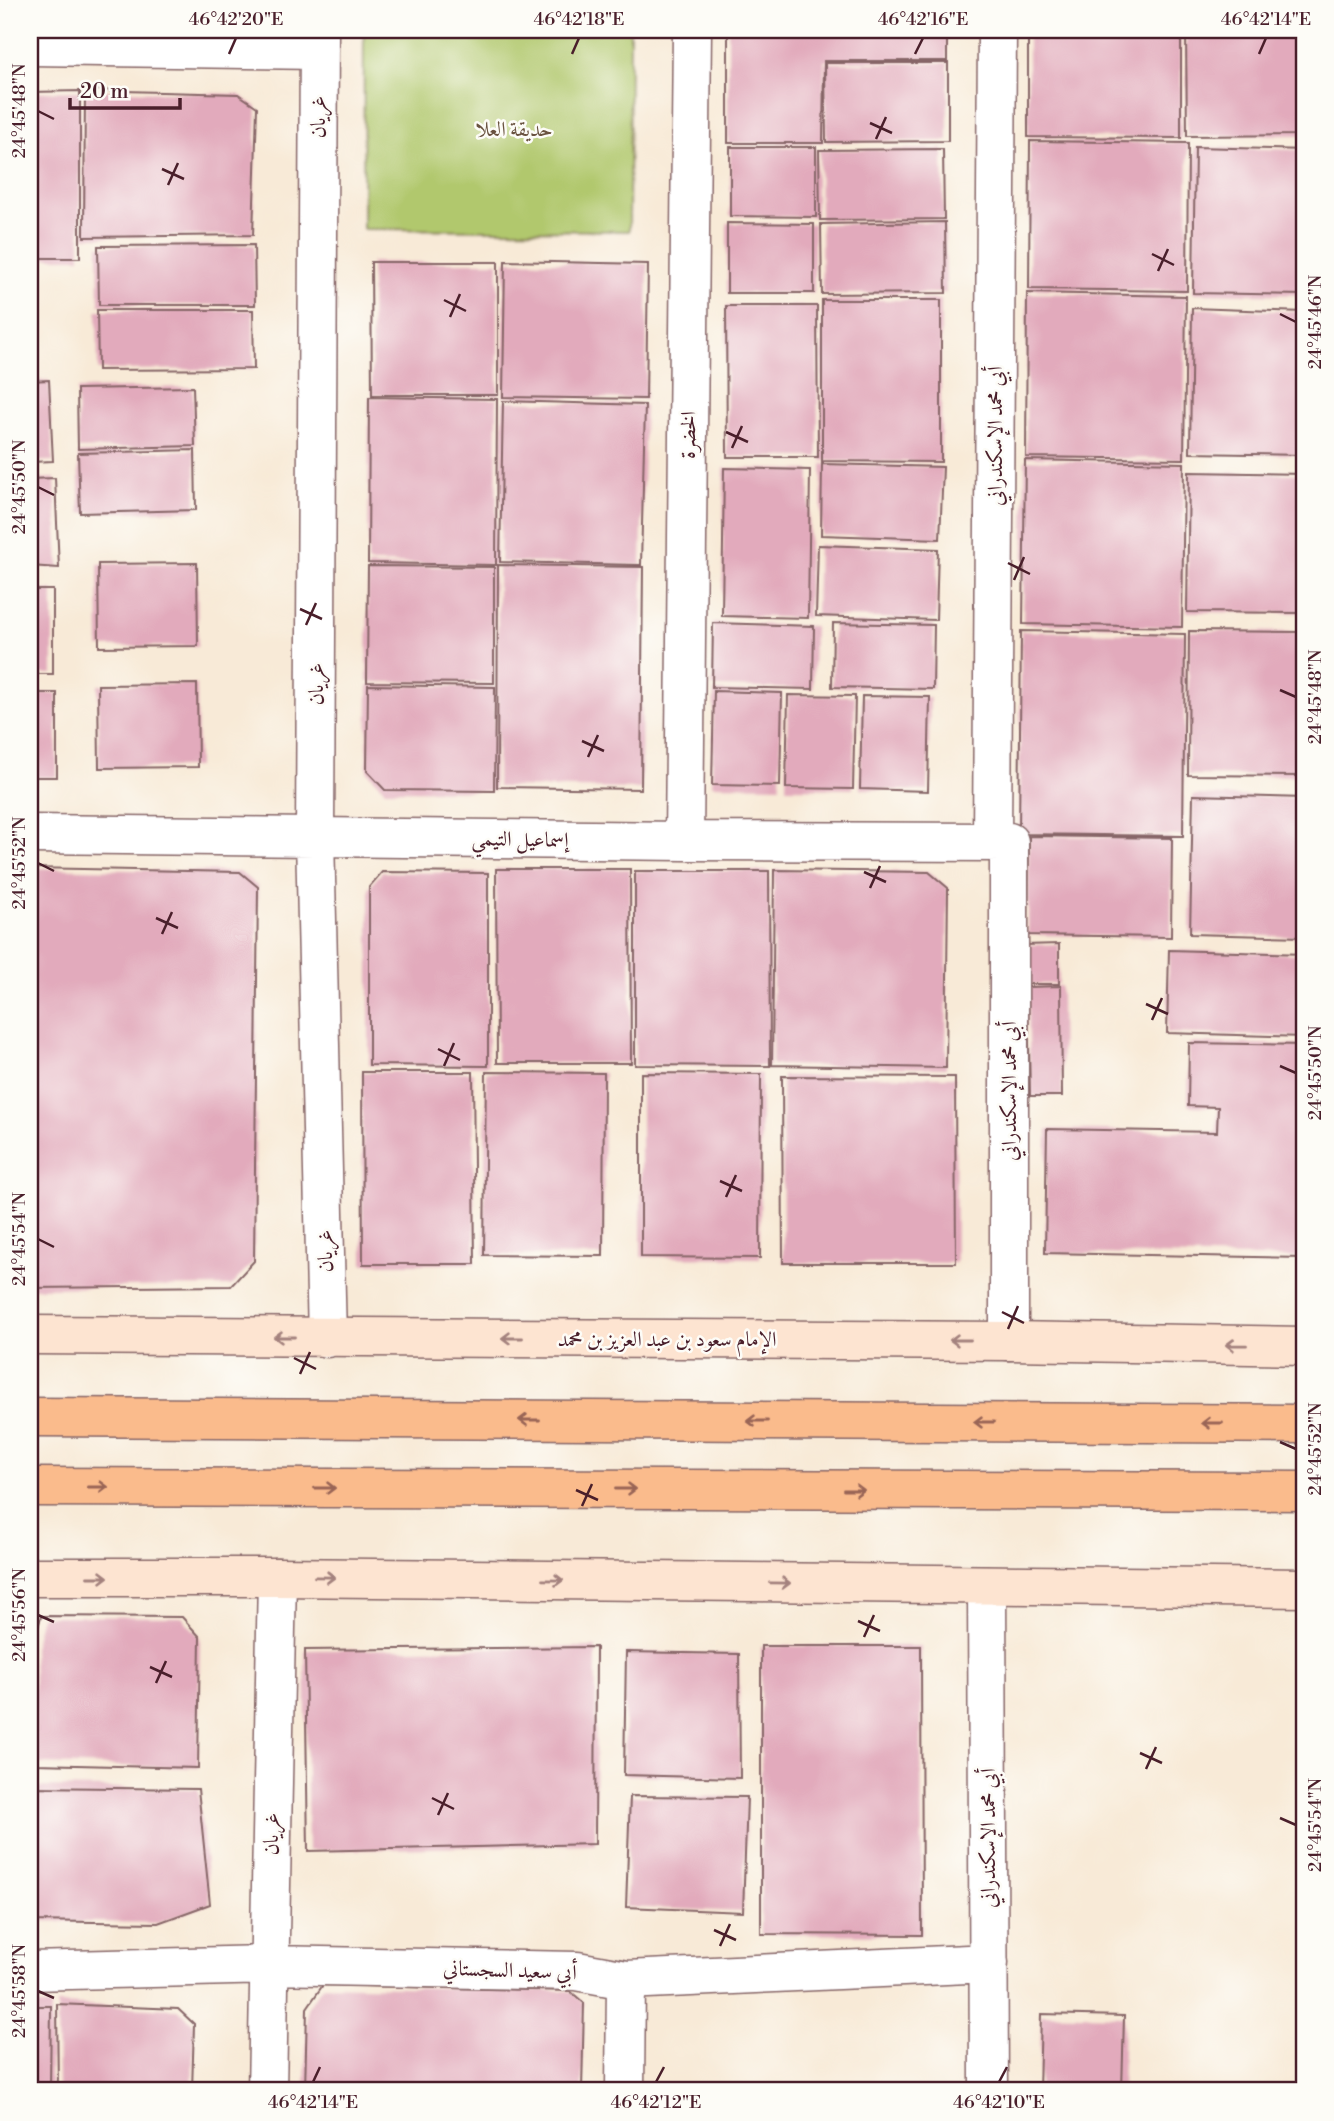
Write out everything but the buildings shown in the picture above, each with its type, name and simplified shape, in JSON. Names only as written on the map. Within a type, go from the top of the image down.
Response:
[{"type":"main road","points":[[30,1417],[1304,1424]]},
{"type":"main road","points":[[30,1487],[1304,1491]]},
{"type":"street","name":"الخضرة","points":[[684,841],[692,30]]},
{"type":"street","name":"أبي محمد الإسكندراني","points":[[997,30],[1001,842],[1009,1340]]},
{"type":"street","points":[[30,46],[319,40]]},
{"type":"street","name":"غريان","points":[[319,40],[315,837],[327,1338]]},
{"type":"street","name":"إسماعيل التيمي","points":[[30,834],[1001,842]]},
{"type":"street","name":"الإمام سعود بن عبد العزيز بن محمد","points":[[30,1335],[1009,1340],[1304,1346]]},
{"type":"street","points":[[30,1577],[277,1577],[1304,1588]]},
{"type":"street","name":"غريان","points":[[267,2091],[277,1577]]},
{"type":"street","name":"أبي محمد الإسكندراني","points":[[987,1585],[989,2091]]},
{"type":"street","name":"أبي سعيد السجستاني","points":[[30,1971],[269,1965],[577,1971],[626,1980],[989,1962]]},
{"type":"street","points":[[625,2091],[626,1980]]},
{"type":"green space","name":"حديقة العلا","points":[[364,30],[630,30],[629,231],[363,229]]}]
